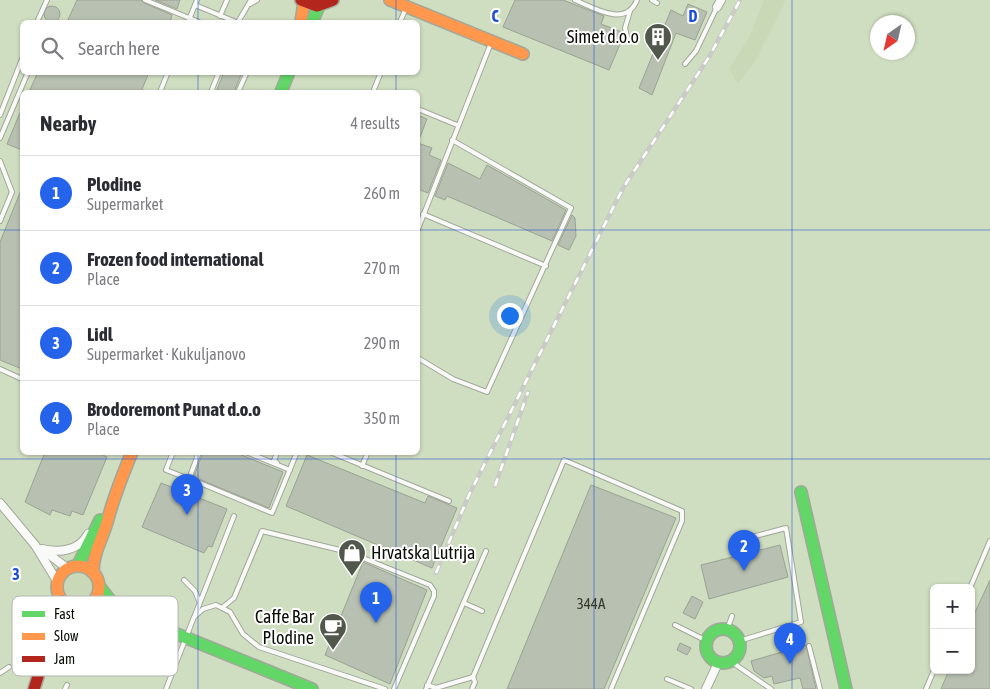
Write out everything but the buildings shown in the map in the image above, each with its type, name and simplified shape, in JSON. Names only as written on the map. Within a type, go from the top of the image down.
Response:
[{"type":"street","points":[[301,20],[302,1],[319,6],[333,0]]},
{"type":"street","points":[[390,0],[522,54]]},
{"type":"street","points":[[313,20],[319,6]]},
{"type":"street","points":[[282,90],[288,75]]},
{"type":"street","points":[[107,596],[99,586],[93,572],[93,557],[108,519],[110,506],[131,455]]},
{"type":"street","points":[[801,492],[846,689]]},
{"type":"street","points":[[0,503],[39,547],[57,581],[59,596]]},
{"type":"street","points":[[39,547],[59,551],[75,547],[86,538],[110,506]]},
{"type":"street","points":[[57,581],[72,567],[101,516]]},
{"type":"street","points":[[39,547],[72,567],[93,572]]},
{"type":"street","points":[[96,596],[99,586]]},
{"type":"street","points":[[727,630],[733,632],[739,641],[739,652],[728,663],[718,662],[709,656],[707,641],[716,631],[727,630]]},
{"type":"street","points":[[178,635],[305,688]]},
{"type":"street","points":[[706,689],[718,662]]},
{"type":"lane","points":[[38,20],[47,0]]},
{"type":"lane","points":[[145,0],[188,20],[197,0]]},
{"type":"lane","points":[[220,16],[228,0]]},
{"type":"lane","points":[[238,20],[251,0]]},
{"type":"lane","points":[[248,6],[257,0]]},
{"type":"lane","points":[[575,0],[611,15],[622,15],[630,11]]},
{"type":"lane","points":[[628,41],[625,28],[630,11],[637,0]]},
{"type":"lane","points":[[652,0],[657,3]]},
{"type":"lane","points":[[685,64],[696,51],[719,4]]},
{"type":"lane","points":[[195,5],[231,20]]},
{"type":"lane","points":[[401,20],[407,7]]},
{"type":"lane","points":[[420,223],[457,125],[492,41]]},
{"type":"lane","points":[[0,115],[20,64]]},
{"type":"lane","points":[[20,90],[27,75]]},
{"type":"lane","points":[[161,90],[167,75]]},
{"type":"lane","points":[[212,90],[218,75]]},
{"type":"lane","points":[[239,90],[246,75]]},
{"type":"lane","points":[[375,90],[380,75]]},
{"type":"lane","points":[[0,138],[20,91]]},
{"type":"lane","points":[[420,110],[457,125]]},
{"type":"lane","points":[[420,359],[453,379],[487,392],[571,208],[452,140]]},
{"type":"lane","points":[[0,221],[12,192],[1,165]]},
{"type":"lane","points":[[423,214],[546,266]]},
{"type":"lane","points":[[0,369],[20,378]]},
{"type":"lane","points":[[172,455],[166,470],[189,479],[198,455]]},
{"type":"lane","points":[[254,455],[290,469]]},
{"type":"lane","points":[[276,455],[274,461],[290,469]]},
{"type":"lane","points":[[200,483],[272,513],[296,455]]},
{"type":"lane","points":[[337,455],[450,501]]},
{"type":"lane","points":[[362,466],[367,455]]},
{"type":"lane","points":[[472,689],[475,682],[473,677],[564,460],[682,511],[682,521],[611,689]]},
{"type":"lane","points":[[178,658],[234,516]]},
{"type":"lane","points":[[739,641],[801,622],[786,528],[744,539]]},
{"type":"lane","points":[[223,607],[234,598],[262,531],[348,552],[430,585],[434,591],[434,596],[394,689]]},
{"type":"lane","points":[[972,584],[990,541]]},
{"type":"lane","points":[[473,677],[436,688],[427,687],[486,552]]},
{"type":"lane","points":[[184,580],[195,591],[199,601]]},
{"type":"lane","points":[[464,603],[482,611]]},
{"type":"lane","points":[[194,617],[208,607],[216,605],[223,607],[230,612],[246,638],[260,647],[386,689]]},
{"type":"lane","points":[[727,630],[732,616]]},
{"type":"lane","points":[[675,625],[707,641]]},
{"type":"lane","points":[[808,646],[820,689]]},
{"type":"lane","points":[[733,660],[736,666],[771,689]]},
{"type":"lane","points":[[0,673],[9,667]]},
{"type":"lane","points":[[926,689],[932,674]]},
{"type":"lane","points":[[166,689],[171,676]]},
{"type":"lane","points":[[668,679],[691,689]]},
{"type":"shaded area","points":[[0,0],[990,0],[990,689],[0,689]]},
{"type":"shaded area","points":[[764,0],[786,0],[755,61],[738,84],[729,69],[749,37]]},
{"type":"shaded area","points":[[73,574],[83,574],[91,582],[92,587],[89,596],[67,596],[65,592],[65,582]]},
{"type":"railway","points":[[436,573],[469,495],[623,188],[709,57],[740,0]]},
{"type":"railway","points":[[495,486],[528,392]]},
{"type":"traffic: fast","points":[[313,20],[319,6]]},
{"type":"traffic: fast","points":[[282,90],[288,75]]},
{"type":"traffic: fast","points":[[801,492],[846,689]]},
{"type":"traffic: fast","points":[[78,565],[100,520]]},
{"type":"traffic: fast","points":[[99,586],[107,596]]},
{"type":"traffic: fast","points":[[723,629],[730,630],[735,634],[739,639],[740,646],[739,653],[735,658],[730,662],[723,663],[716,662],[711,658],[707,653],[706,646],[707,639],[711,634],[716,630],[723,629]]},
{"type":"traffic: fast","points":[[178,635],[312,689]]},
{"type":"traffic: slow","points":[[390,0],[523,54]]},
{"type":"traffic: slow","points":[[301,20],[304,2]]},
{"type":"traffic: slow","points":[[93,572],[96,551],[131,455]]},
{"type":"traffic: slow","points":[[58,596],[57,583],[60,575],[66,569],[74,566],[90,569],[98,579],[99,587]]},
{"type":"traffic: slow","points":[[98,596],[99,587]]},
{"type":"traffic: jam","points":[[301,0],[317,6],[333,0]]},
{"type":"traffic: jam","points":[[34,689],[38,676]]},
{"type":"place","name":"Simet d.o.o","points":[[658,61]]},
{"type":"place","name":"Lidl","points":[[187,515]]},
{"type":"place","name":"Frozen food international","points":[[744,571]]},
{"type":"place","name":"Hrvatska Lutrija","points":[[352,577]]},
{"type":"place","name":"Plodine","points":[[376,623]]},
{"type":"place","name":"Caffe Bar Plodine","points":[[333,651]]},
{"type":"place","name":"Brodoremont Punat d.o.o","points":[[790,664]]}]
